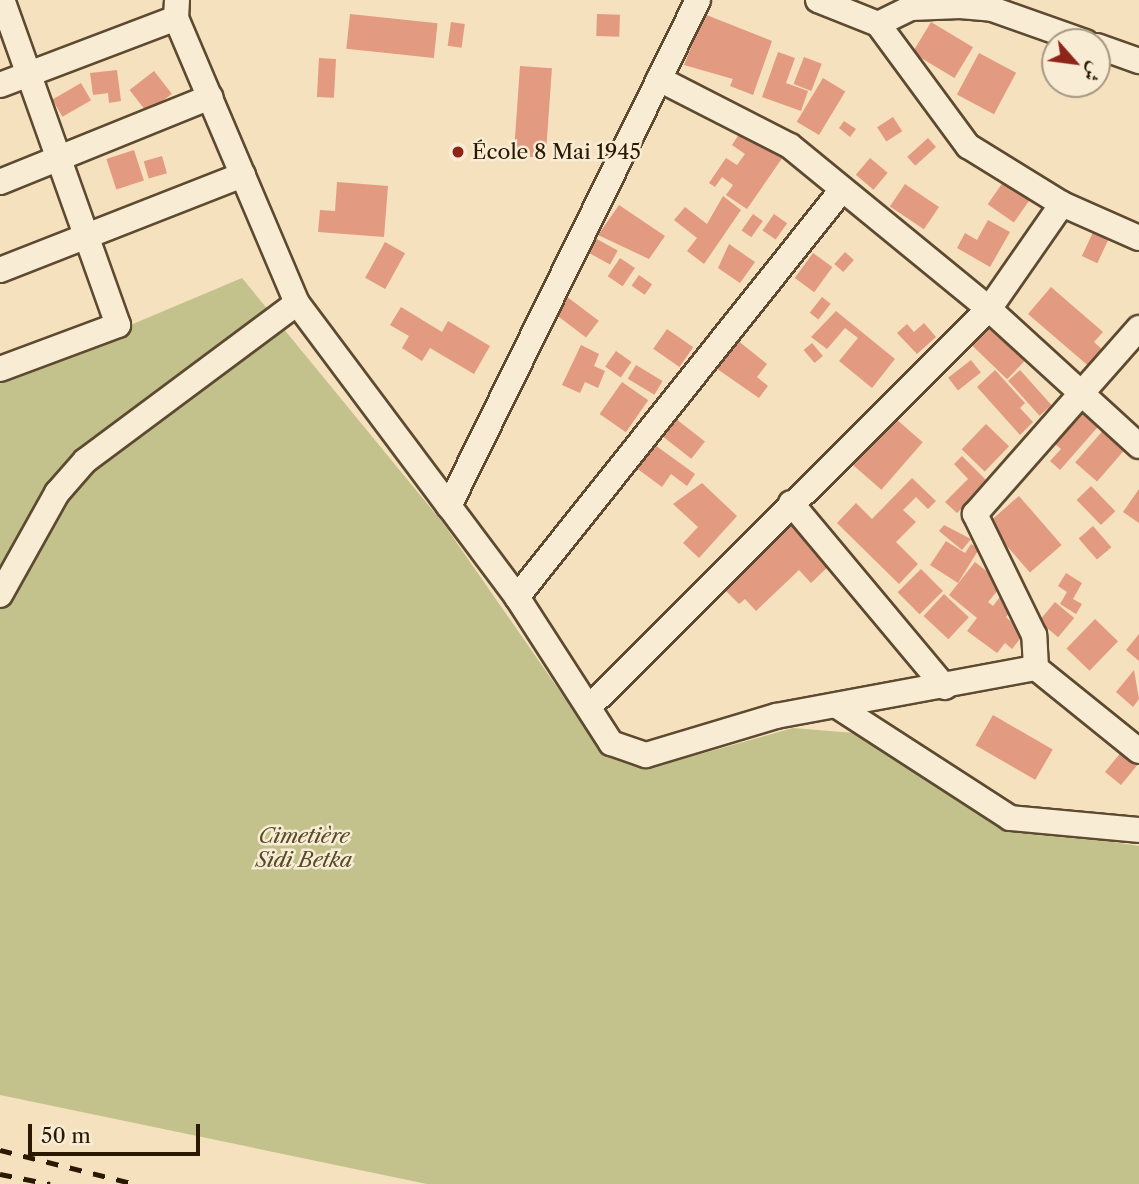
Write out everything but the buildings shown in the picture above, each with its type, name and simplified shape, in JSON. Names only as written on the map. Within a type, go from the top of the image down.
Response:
[{"type":"street","points":[[0,369],[118,325],[2,0]]},
{"type":"street","points":[[449,506],[698,0]]},
{"type":"street","points":[[818,0],[878,24],[968,146],[1062,204],[1139,238]]},
{"type":"street","points":[[878,24],[911,8],[961,3],[992,9],[1046,28]]},
{"type":"street","points":[[0,85],[176,9],[297,303],[517,597],[611,743],[646,755],[776,716],[945,687],[1036,668]]},
{"type":"street","points":[[1111,51],[1139,61]]},
{"type":"street","points":[[659,79],[790,146],[841,191],[989,309],[1139,446]]},
{"type":"street","points":[[0,182],[210,97]]},
{"type":"street","points":[[0,270],[243,175]]},
{"type":"street","points":[[517,597],[841,191]]},
{"type":"street","points":[[589,707],[791,503],[989,309],[1062,204]]},
{"type":"street","points":[[2,583],[57,493],[85,461],[297,303]]},
{"type":"street","points":[[1139,328],[1079,390],[975,514],[1034,635],[1036,668],[1139,751]]},
{"type":"street","points":[[791,503],[945,687]]},
{"type":"street","points":[[837,706],[1010,818],[1139,830]]},
{"type":"green space","name":"Cimetière Sidi Betka","points":[[242,278],[443,523],[602,752],[651,768],[793,728],[866,734],[997,824],[1139,846],[1139,1184],[427,1184],[0,1095],[0,380]]},
{"type":"railway","points":[[0,1150],[135,1184]]},
{"type":"railway","points":[[0,1174],[50,1184]]},
{"type":"place","name":"École 8 Mai 1945","points":[[458,152]]}]
